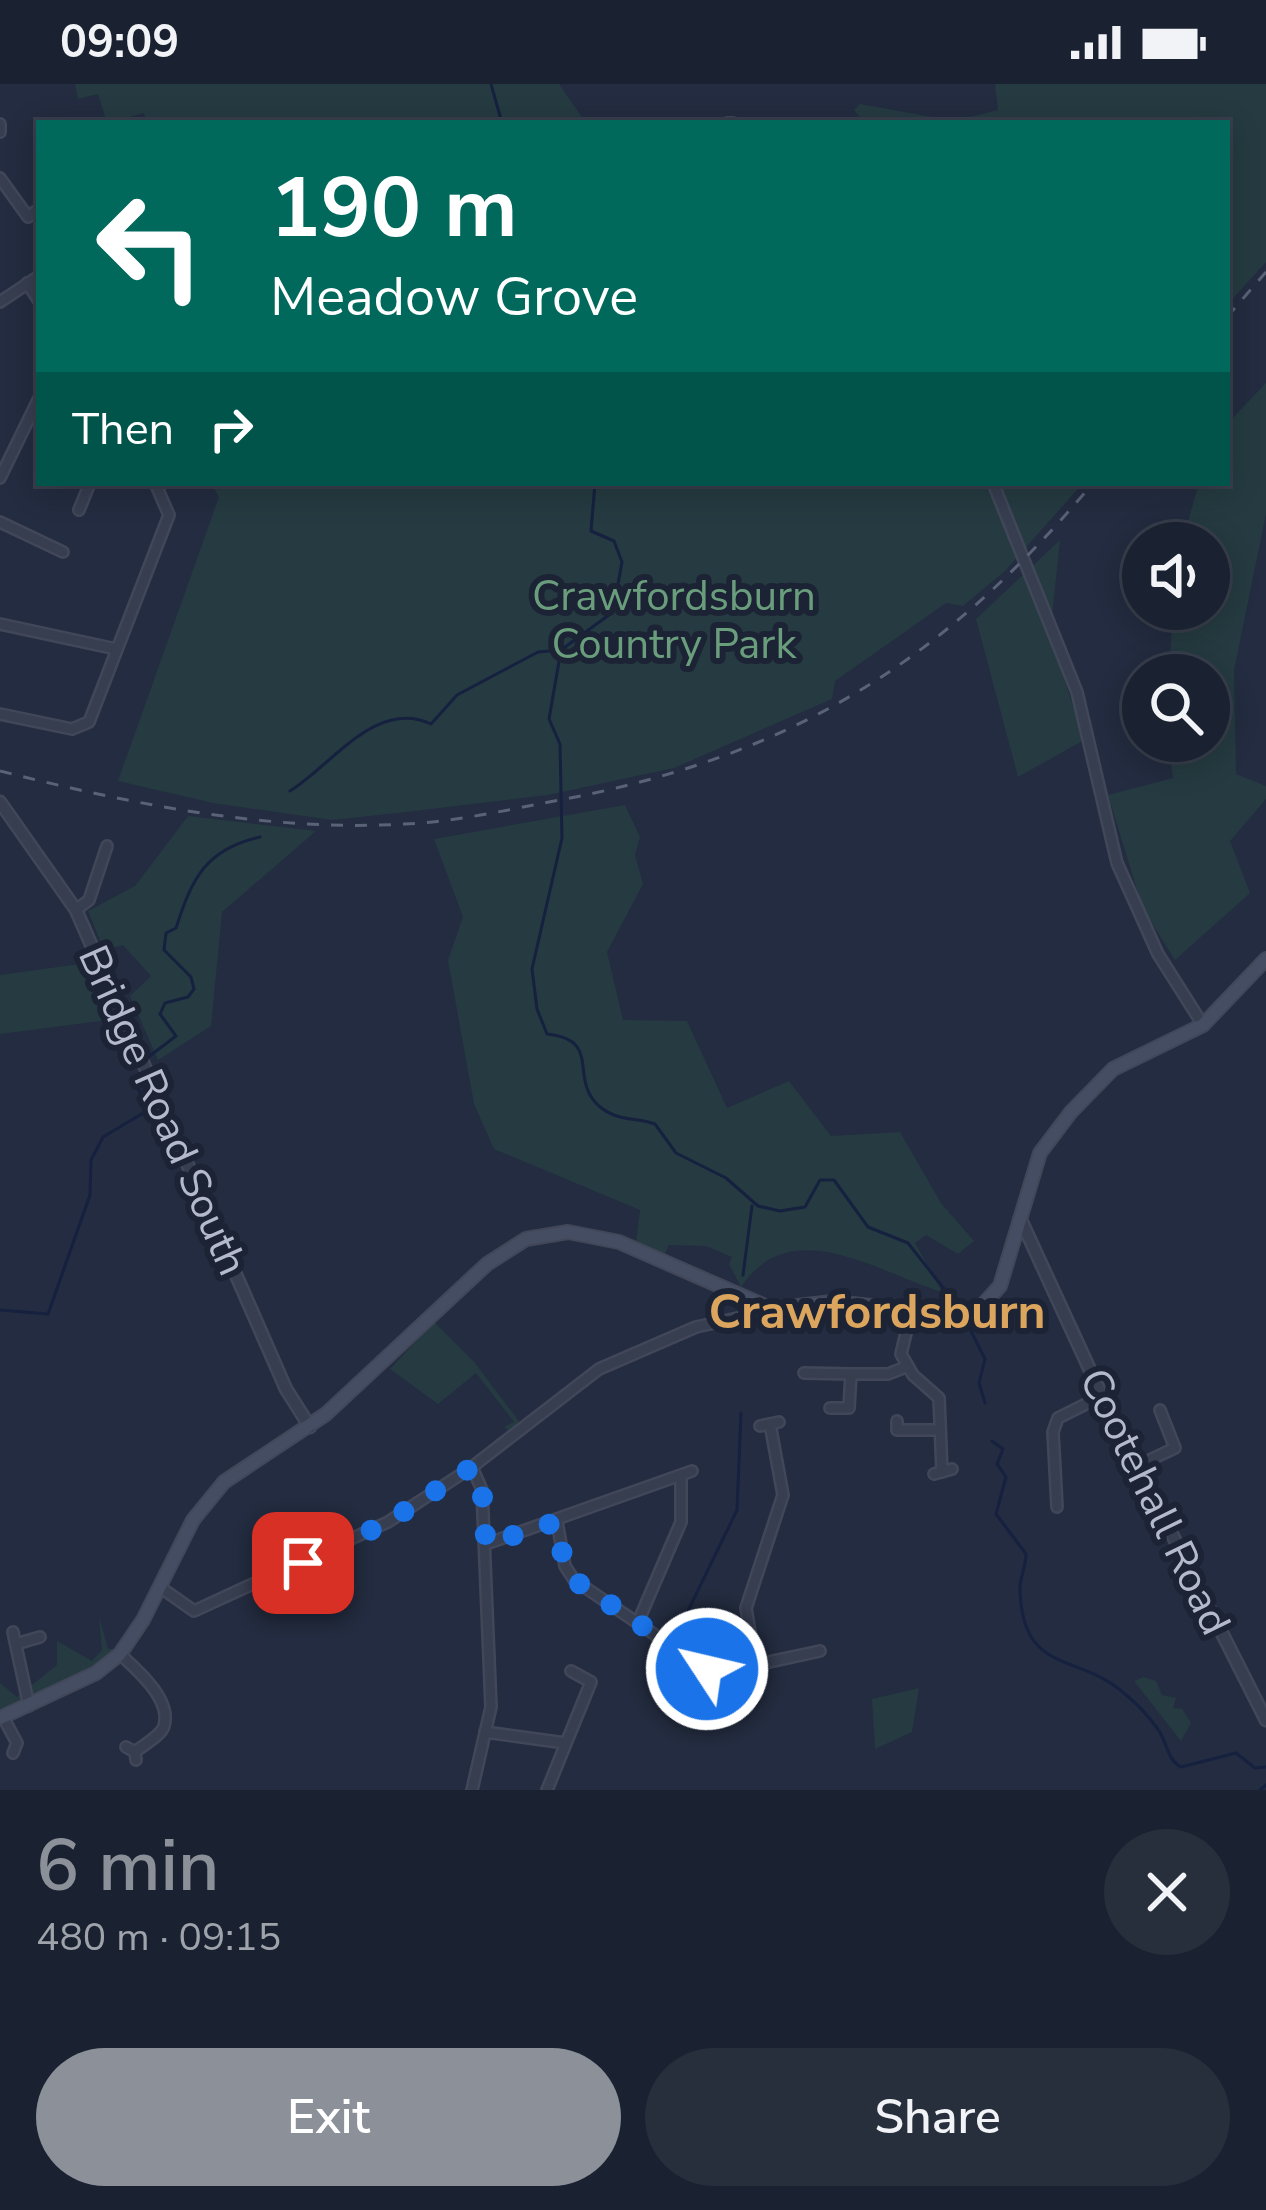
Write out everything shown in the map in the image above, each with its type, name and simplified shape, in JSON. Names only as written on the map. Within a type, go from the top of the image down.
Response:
[{"type":"main road","points":[[2,1718],[96,1672],[120,1654],[209,1499],[238,1470],[310,1427],[508,1248],[542,1234],[568,1232],[619,1242],[763,1306],[832,1302],[958,1314],[989,1301],[1000,1286],[1040,1153],[1094,1085],[1113,1069],[1203,1025],[1266,959]]},
{"type":"street","points":[[0,178],[28,217],[36,211]]},
{"type":"street","points":[[0,302],[36,278]]},
{"type":"street","points":[[27,284],[36,298]]},
{"type":"street","points":[[0,478],[36,404]]},
{"type":"street","points":[[79,511],[89,486]]},
{"type":"street","points":[[1,706],[83,727],[170,515],[156,486]]},
{"type":"street","points":[[994,486],[1077,692],[1117,863],[1158,954],[1203,1025]]},
{"type":"street","points":[[0,523],[63,552]]},
{"type":"street","points":[[0,624],[116,649]]},
{"type":"street","name":"Bridge Road South","points":[[0,802],[76,910],[286,1389],[310,1427]]},
{"type":"street","points":[[76,910],[89,900],[107,846]]},
{"type":"street","name":"Cootehall Road","points":[[1018,1215],[1102,1396],[1266,1720]]},
{"type":"street","points":[[160,1587],[194,1611],[213,1605],[388,1522],[472,1467],[598,1369],[696,1327],[747,1316],[763,1306]]},
{"type":"street","points":[[912,1308],[902,1345],[906,1366],[933,1388],[942,1472]]},
{"type":"street","points":[[804,1373],[888,1374],[906,1366]]},
{"type":"street","points":[[830,1408],[853,1408],[851,1374]]},
{"type":"street","points":[[1058,1507],[1053,1432],[1058,1418],[1102,1396]]},
{"type":"street","points":[[1137,1466],[1175,1448],[1160,1410]]},
{"type":"street","points":[[756,1668],[746,1608],[783,1495],[770,1424]]},
{"type":"street","points":[[897,1430],[940,1430]]},
{"type":"street","points":[[472,1467],[482,1490],[490,1707],[472,1790]]},
{"type":"street","points":[[486,1544],[692,1471]]},
{"type":"street","points":[[638,1622],[681,1522],[681,1476]]},
{"type":"street","points":[[556,1522],[570,1576],[712,1674],[820,1651]]},
{"type":"street","points":[[29,1706],[15,1638],[40,1637]]},
{"type":"street","points":[[120,1654],[147,1677],[164,1718],[162,1730],[132,1753]]},
{"type":"street","points":[[547,1790],[591,1682],[571,1671]]},
{"type":"street","points":[[701,1706],[712,1703],[712,1674]]},
{"type":"street","points":[[2,1718],[18,1746],[13,1753]]},
{"type":"street","points":[[485,1732],[565,1743]]},
{"type":"green space","points":[[75,84],[559,84],[584,120],[146,120],[144,113],[106,120],[98,94],[78,99]]},
{"type":"green space","points":[[995,84],[1266,84],[1266,262],[1230,302],[1230,120],[958,120],[998,110]]},
{"type":"green space","points":[[860,104],[948,120],[874,120],[860,117],[854,110]]},
{"type":"green space","points":[[1266,383],[1266,514],[1234,670],[1236,774],[1266,786],[1266,799],[1230,841],[1250,893],[1175,960],[1143,909],[1108,795],[1173,778],[1171,762],[1230,762],[1230,654],[1170,654],[1172,630],[1230,630],[1230,522],[1188,522],[1198,486],[1230,486],[1230,421]]},
{"type":"green space","name":"Crawfordsburn Country Park","points":[[213,486],[1080,486],[1005,571],[963,606],[946,603],[835,681],[832,699],[674,768],[548,795],[332,820],[213,803],[118,781],[219,497]]},
{"type":"green space","points":[[1060,540],[1050,634],[1084,740],[1018,777],[976,619]]},
{"type":"green space","points":[[625,805],[640,837],[635,855],[643,884],[607,952],[623,1020],[687,1021],[727,1108],[789,1081],[831,1136],[900,1132],[941,1203],[974,1241],[958,1254],[926,1235],[915,1243],[942,1292],[863,1262],[809,1250],[784,1253],[761,1265],[741,1287],[729,1264],[732,1257],[706,1246],[669,1245],[664,1255],[636,1243],[640,1210],[494,1149],[474,1104],[448,960],[463,917],[434,839]]},
{"type":"green space","points":[[188,816],[316,831],[222,912],[211,1026],[158,1060],[130,996],[151,976],[123,945],[104,950],[88,911],[135,886]]},
{"type":"green space","points":[[87,963],[116,1019],[0,1034],[0,975]]},
{"type":"green space","points":[[434,1322],[475,1363],[521,1424],[510,1431],[504,1427],[514,1422],[476,1373],[438,1404],[390,1369]]},
{"type":"green space","points":[[99,1617],[108,1649],[116,1649],[103,1661],[0,1710],[0,1683],[17,1697],[57,1665],[57,1641],[92,1661],[102,1650]]},
{"type":"green space","points":[[1144,1677],[1156,1681],[1162,1695],[1176,1698],[1173,1708],[1182,1709],[1191,1723],[1181,1741],[1134,1681]]},
{"type":"green space","points":[[919,1688],[912,1732],[875,1749],[872,1699]]},
{"type":"waterway","points":[[491,84],[501,120]]},
{"type":"waterway","points":[[290,791],[373,727],[411,718],[431,724],[457,695],[538,652],[561,650],[613,612],[622,562],[614,541],[591,531],[595,486]]},
{"type":"waterway","points":[[561,650],[549,719],[560,744],[562,838],[532,969],[537,1009],[547,1034],[564,1038],[580,1052],[586,1084],[599,1106],[620,1117],[655,1124],[676,1153],[726,1178],[758,1206],[780,1211],[805,1207],[820,1180],[834,1180],[868,1227],[908,1243],[959,1308]]},
{"type":"waterway","points":[[147,1058],[176,1036],[160,1014],[165,1003],[188,997],[194,989],[191,977],[164,950],[166,933],[176,928],[204,868],[226,849],[260,837]]},
{"type":"waterway","points":[[0,1310],[48,1314],[90,1195],[91,1160],[103,1137],[150,1109],[134,1082],[143,1067]]},
{"type":"waterway","points":[[743,1275],[752,1206]]},
{"type":"waterway","points":[[967,1323],[985,1359],[979,1383],[985,1403]]},
{"type":"waterway","points":[[687,1613],[737,1510],[741,1413]]},
{"type":"waterway","points":[[992,1441],[1003,1449],[997,1464],[1006,1477],[996,1514],[1026,1554],[1020,1591],[1031,1637],[1056,1659],[1107,1681],[1129,1698],[1157,1728],[1172,1760],[1181,1767],[1236,1753],[1255,1768],[1266,1767]]},
{"type":"waterway","points":[[1260,1790],[1266,1785]]},
{"type":"railway","points":[[1230,314],[1266,272]]},
{"type":"railway","points":[[0,771],[201,813],[303,824],[459,819],[634,784],[784,731],[852,695],[916,653],[976,604],[1090,486]]},
{"type":"district","name":"Crawfordsburn","points":[[877,1311]]},
{"type":"route","points":[[303,1563],[388,1522],[472,1467],[482,1490],[486,1544],[556,1522],[565,1567],[574,1580],[707,1669]]}]
